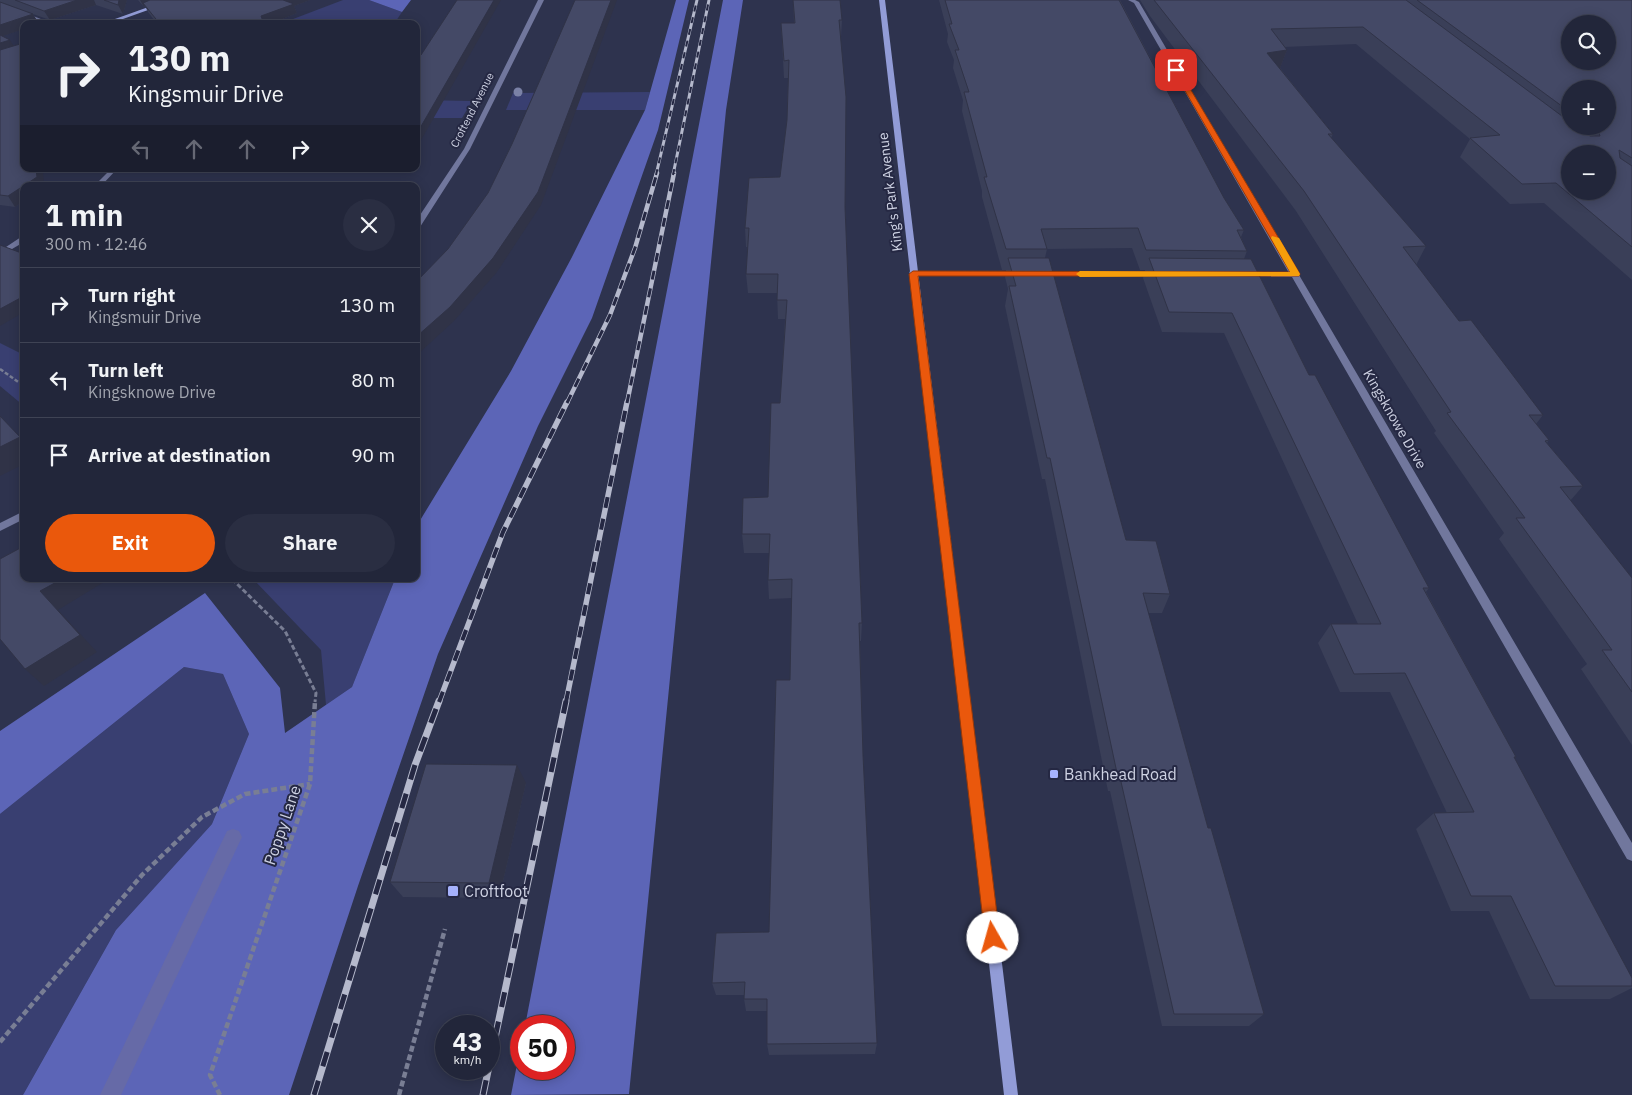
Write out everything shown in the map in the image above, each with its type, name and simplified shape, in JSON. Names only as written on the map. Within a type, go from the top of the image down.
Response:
[{"type":"main road","points":[[115,20],[173,0]]},
{"type":"main road","name":"King's Park Avenue","points":[[882,0],[1011,1095]]},
{"type":"street","name":"Croftend Avenue","points":[[420,221],[467,149],[541,0]]},
{"type":"street","name":"Kingsknowe Drive","points":[[1131,0],[1136,2],[1296,274],[1632,855]]},
{"type":"street","points":[[0,5],[39,20]]},
{"type":"street","points":[[101,182],[111,172]]},
{"type":"street","points":[[0,254],[20,242]]},
{"type":"street","points":[[913,274],[1168,274]]},
{"type":"street","points":[[1237,274],[1296,274]]},
{"type":"street","points":[[0,527],[20,516]]},
{"type":"path","points":[[0,369],[20,383]]},
{"type":"path","name":"Poppy Lane","points":[[220,1095],[210,1074],[310,784],[316,693],[285,632],[235,582]]},
{"type":"path","points":[[0,1042],[142,875],[202,817],[245,794],[310,784]]},
{"type":"path","points":[[399,1095],[445,929]]},
{"type":"shaded area","points":[[343,0],[369,0],[402,12],[397,20],[290,20]]},
{"type":"shaded area","points":[[369,0],[411,0],[402,12]]},
{"type":"shaded area","points":[[676,0],[689,0],[658,130],[592,318],[538,426],[438,654],[358,886],[289,1095],[23,1095],[116,930],[212,824],[249,734],[223,674],[184,667],[0,814],[0,731],[205,593],[280,688],[285,733],[352,687],[394,582],[420,582],[420,520],[511,371],[572,257],[645,110]]},
{"type":"shaded area","points":[[723,0],[743,0],[726,110],[629,1094],[511,1095],[514,1080],[575,1080],[575,1015],[527,1015]]},
{"type":"shaded area","points":[[650,92],[645,110],[506,110],[513,93]]},
{"type":"shaded area","points":[[420,100],[472,101],[462,118],[420,118]]},
{"type":"shaded area","points":[[0,343],[20,353],[20,403],[0,386]]},
{"type":"shaded area","points":[[256,582],[394,582],[352,687],[326,705],[321,650]]},
{"type":"shaded area","points":[[184,667],[223,674],[249,734],[212,824],[116,930],[23,1095],[0,1095],[0,814]]},
{"type":"building","points":[[15,0],[77,0],[44,11]]},
{"type":"building","points":[[104,0],[119,0],[118,5]]},
{"type":"building","points":[[150,0],[283,0],[294,4],[261,16],[262,20],[157,20],[143,3]]},
{"type":"building","points":[[457,0],[494,0],[420,128],[421,55]]},
{"type":"building","points":[[575,0],[611,0],[538,192],[493,258],[450,307],[420,333],[420,278],[448,249],[488,193],[512,144]]},
{"type":"building","points":[[793,0],[840,0],[842,20],[839,20],[846,97],[845,207],[862,623],[859,623],[863,755],[877,1043],[767,1044],[767,999],[744,999],[745,982],[712,983],[716,933],[769,932],[776,680],[790,680],[792,579],[768,580],[770,534],[742,534],[743,498],[768,497],[771,403],[780,403],[787,300],[777,300],[778,274],[746,274],[749,228],[745,228],[749,178],[780,177],[787,120],[789,60],[784,61],[781,23],[795,23]]},
{"type":"building","points":[[945,0],[1119,0],[1224,198],[1244,230],[1237,230],[1247,251],[1146,250],[1138,228],[1041,229],[1047,249],[1006,249],[984,177],[987,177],[964,92],[969,92],[955,50],[959,50],[949,24],[952,24]]},
{"type":"building","points":[[1154,0],[1406,0],[1561,115],[1561,135],[1600,136],[1616,135],[1616,80],[1561,80],[1561,105],[1417,0],[1632,0],[1632,158],[1619,150],[1620,158],[1632,166],[1632,247],[1576,200],[1616,200],[1616,145],[1561,145],[1561,187],[1556,183],[1522,184],[1470,138],[1500,135],[1363,27],[1271,29],[1287,50],[1267,53],[1333,134],[1328,134],[1426,246],[1403,247],[1459,321],[1471,320],[1543,415],[1529,415],[1549,440],[1545,441],[1583,486],[1560,487],[1632,578],[1632,692],[1602,650],[1612,650],[1516,518],[1525,518],[1447,413],[1451,412],[1304,191]]},
{"type":"building","points":[[0,2],[33,14],[0,25]]},
{"type":"building","points":[[0,35],[10,40],[0,43]]},
{"type":"building","points":[[20,44],[20,172],[36,172],[37,177],[29,182],[20,182],[20,188],[8,196],[0,195],[0,50]]},
{"type":"building","points":[[0,245],[20,252],[20,298],[0,309]]},
{"type":"building","points":[[1008,258],[1049,258],[1126,540],[1156,541],[1170,594],[1143,593],[1208,828],[1211,828],[1264,1014],[1174,1014],[1119,773],[1117,773],[1050,458],[1047,458],[1009,286],[1016,286]]},
{"type":"building","points":[[1149,258],[1251,259],[1309,375],[1315,375],[1429,588],[1423,588],[1516,757],[1514,757],[1632,978],[1632,986],[1555,986],[1511,896],[1471,896],[1434,813],[1474,812],[1405,673],[1354,674],[1331,624],[1381,624],[1232,313],[1169,312]]},
{"type":"building","points":[[0,416],[20,437],[0,447]]},
{"type":"building","points":[[20,548],[20,582],[56,582],[40,591],[80,635],[25,669],[0,639],[0,559]]},
{"type":"building","points":[[426,764],[517,765],[489,883],[390,882]]},
{"type":"waterway","points":[[110,1095],[233,837]]},
{"type":"railway","points":[[656,175],[697,0]]},
{"type":"railway","points":[[673,175],[709,0]]},
{"type":"railway","points":[[567,403],[610,315],[635,248],[657,173]]},
{"type":"railway","points":[[627,403],[674,173]]},
{"type":"railway","points":[[439,702],[503,532],[567,402]]},
{"type":"railway","points":[[566,702],[627,402]]},
{"type":"railway","points":[[314,1095],[415,765],[439,701]]},
{"type":"railway","points":[[483,1095],[566,701]]},
{"type":"slow traffic","points":[[1080,274],[1296,274],[1275,238]]},
{"type":"place","name":"Bankhead Road","points":[[1054,774]]},
{"type":"place","name":"Croftfoot","points":[[453,891]]},
{"type":"route","points":[[993,938],[913,274],[1296,274],[1176,70]]}]
